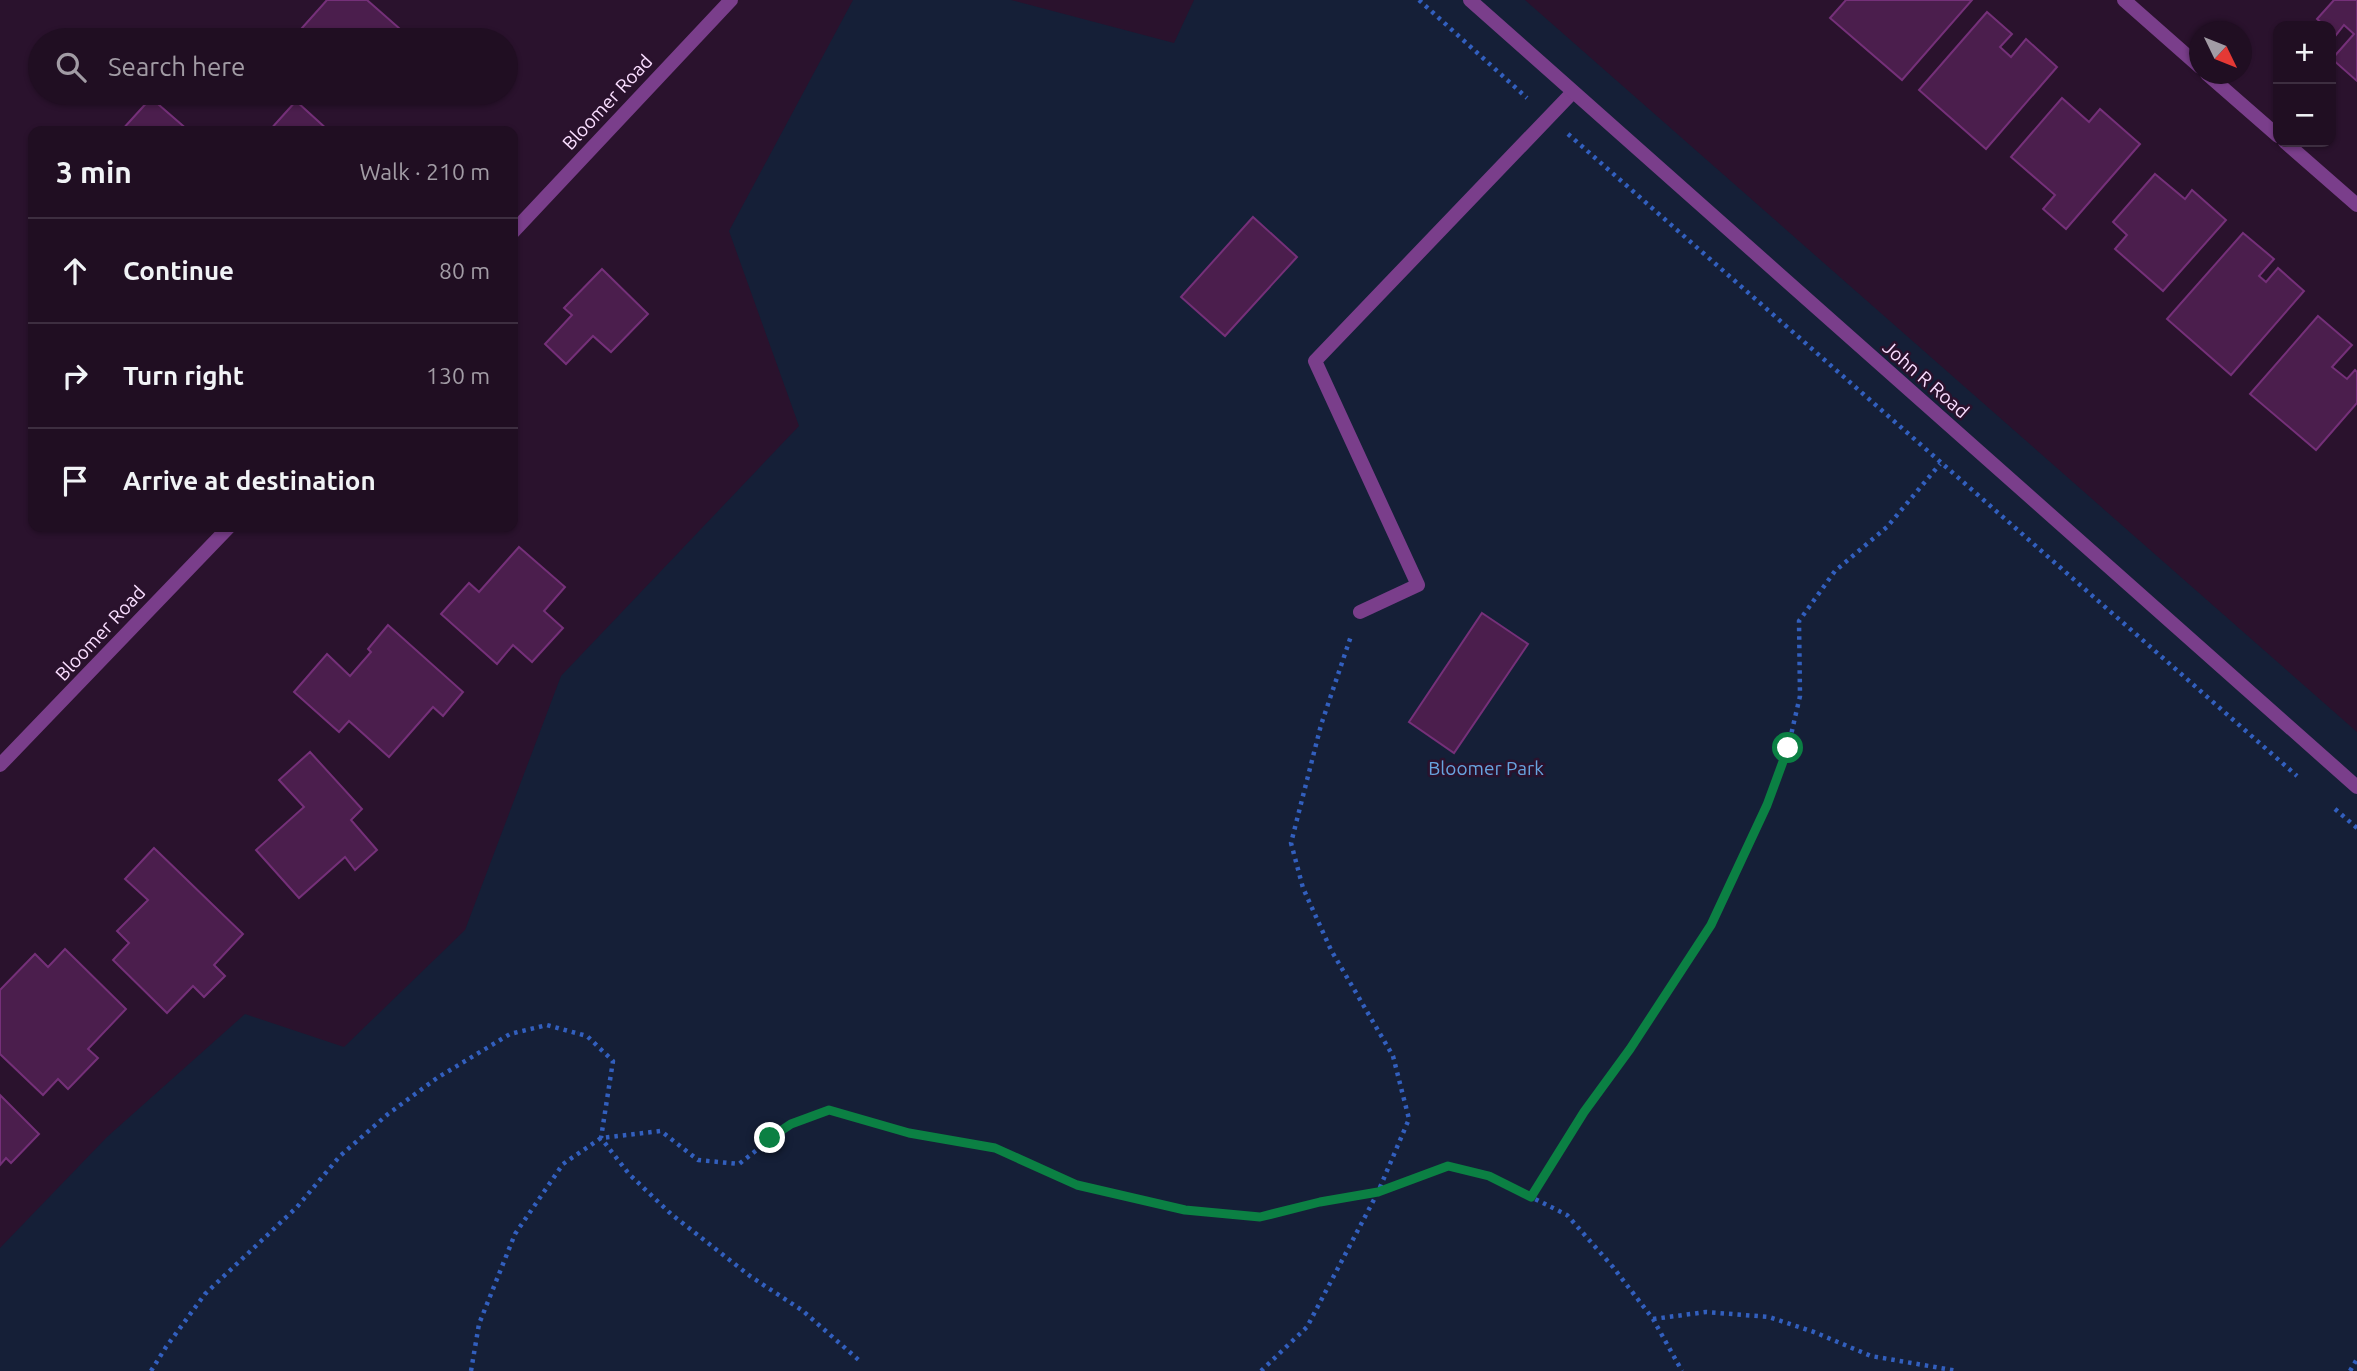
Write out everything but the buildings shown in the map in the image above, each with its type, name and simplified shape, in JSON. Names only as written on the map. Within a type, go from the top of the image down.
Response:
[{"type":"street","name":"Bloomer Road","points":[[518,227],[731,0]]},
{"type":"street","name":"John R Road","points":[[1470,0],[2357,787]]},
{"type":"street","points":[[2124,0],[2189,56]]},
{"type":"street","points":[[2218,84],[2273,132]]},
{"type":"street","points":[[1360,612],[1418,585],[1315,361],[1572,93]]},
{"type":"street","points":[[2291,147],[2357,205]]},
{"type":"street","name":"Bloomer Road","points":[[0,765],[224,532]]},
{"type":"path","points":[[1419,0],[1940,464],[2305,783]]},
{"type":"path","points":[[1531,1197],[1584,1112],[1630,1049],[1711,925],[1767,805],[1788,748],[1800,696],[1799,621],[1835,571],[1887,527],[1940,464]]},
{"type":"path","points":[[1261,1371],[1307,1327],[1378,1192],[1409,1119],[1394,1056],[1331,950],[1303,888],[1291,843],[1321,725],[1360,612]]},
{"type":"path","points":[[2326,801],[2357,828]]},
{"type":"path","points":[[151,1371],[205,1294],[297,1207],[340,1156],[388,1114],[437,1078],[510,1034],[547,1025],[587,1036],[614,1061],[601,1138],[629,1174],[671,1214],[750,1276],[803,1311],[861,1362]]},
{"type":"path","points":[[471,1371],[480,1324],[515,1234],[563,1164],[601,1138],[661,1130],[698,1160],[739,1164],[791,1124],[829,1110],[909,1133],[995,1148],[1077,1185],[1185,1210],[1260,1217],[1320,1202],[1378,1192],[1448,1166],[1489,1176],[1567,1215],[1613,1267],[1653,1319],[1682,1371]]},
{"type":"path","points":[[1653,1319],[1706,1312],[1769,1317],[1871,1356],[1958,1371]]},
{"type":"path","points":[[2350,1371],[2357,1359]]},
{"type":"green space","name":"Bloomer Park","points":[[853,0],[1011,0],[1174,43],[1194,0],[1525,0],[2357,732],[2357,1371],[0,1371],[0,1248],[107,1137],[245,1014],[344,1047],[465,930],[561,676],[799,426],[729,231]]},
{"type":"route","points":[[770,1138],[791,1124],[829,1110],[909,1133],[995,1148],[1077,1185],[1185,1210],[1260,1217],[1320,1202],[1378,1192],[1448,1166],[1489,1176],[1531,1197],[1584,1112],[1630,1049],[1711,925],[1767,805],[1788,748]]}]
